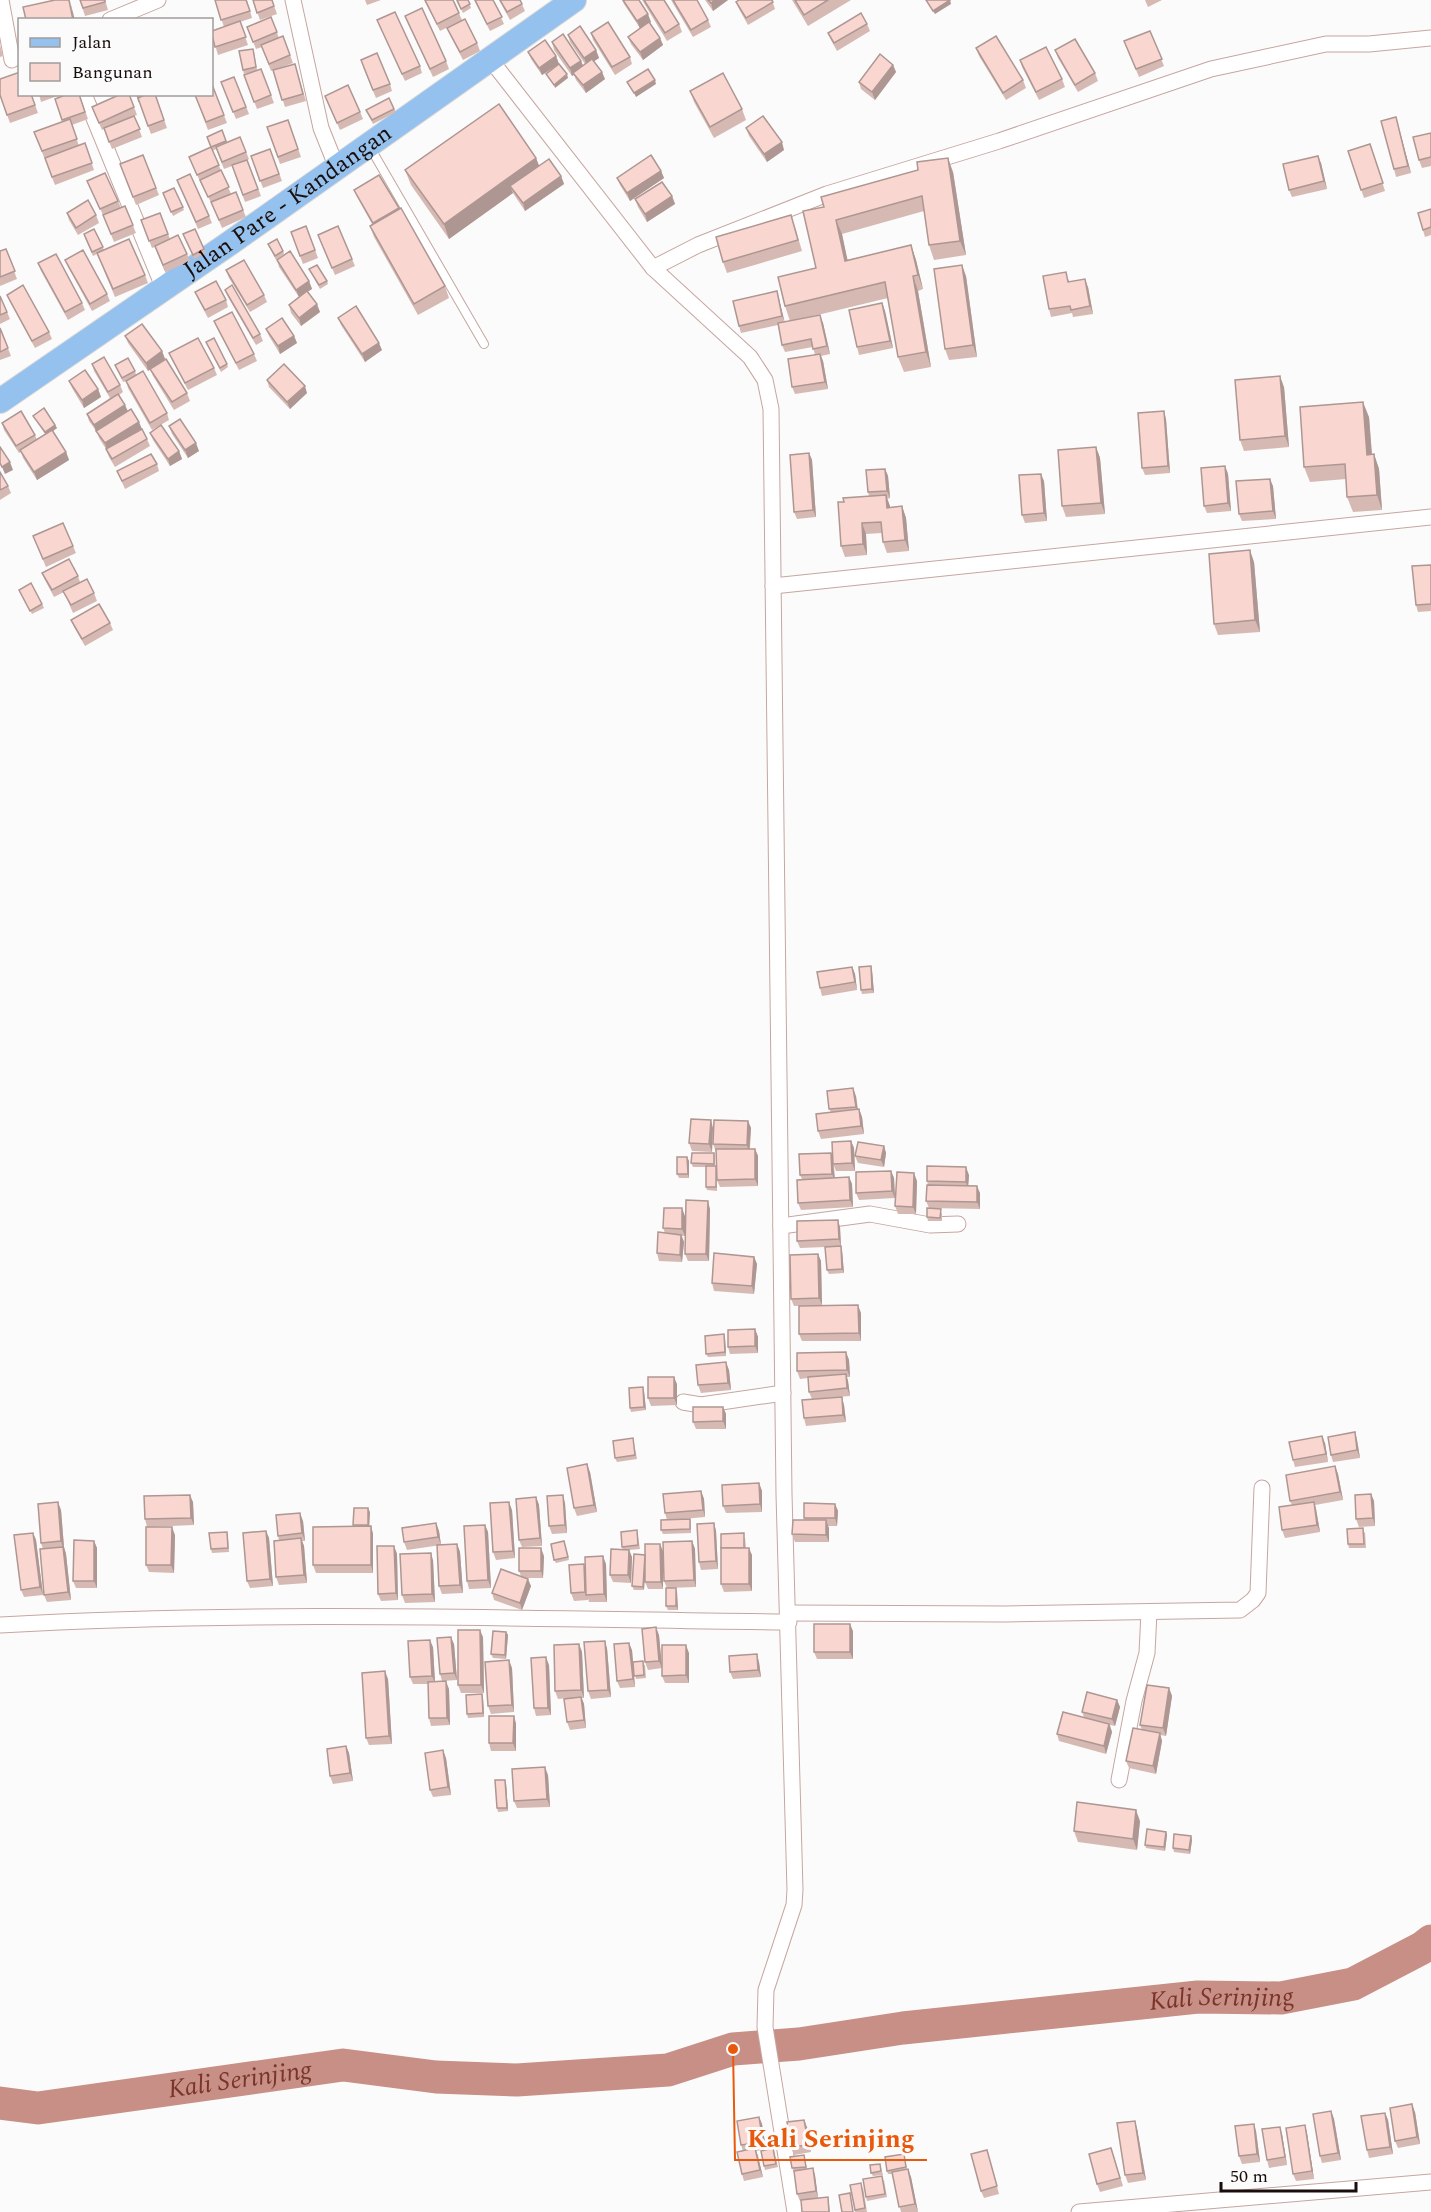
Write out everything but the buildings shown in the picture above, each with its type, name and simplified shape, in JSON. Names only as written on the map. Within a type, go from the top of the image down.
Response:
[{"type":"main road","name":"Jalan Pare - Kandangan","points":[[0,401],[337,168],[490,59],[549,7],[574,0]]},
{"type":"street","points":[[1,0],[11,60]]},
{"type":"street","points":[[116,18],[158,0]]},
{"type":"street","points":[[293,0],[321,128],[337,168]]},
{"type":"street","points":[[653,268],[699,245],[827,194],[999,141],[1211,69],[1326,44],[1369,44],[1431,38]]},
{"type":"street","points":[[490,59],[653,268],[750,357],[765,380],[771,409],[783,1393],[795,1890],[794,1905],[766,1990],[765,2027],[795,2212]]},
{"type":"street","points":[[85,96],[164,288]]},
{"type":"street","points":[[773,586],[1431,517]]},
{"type":"street","points":[[781,1226],[870,1214],[930,1226],[958,1224]]},
{"type":"street","points":[[683,1402],[700,1404],[783,1393]]},
{"type":"street","points":[[0,1625],[212,1618],[789,1617],[1232,1611],[1240,1610],[1258,1593],[1262,1488]]},
{"type":"street","points":[[1119,1780],[1134,1701],[1147,1653],[1149,1612]]},
{"type":"street","points":[[1079,2212],[1431,2182]]},
{"type":"lane","points":[[369,145],[484,344]]},
{"type":"waterway","name":"Kali Serinjing","points":[[0,2103],[38,2108],[343,2065],[436,2077],[517,2080],[668,2070],[733,2049],[799,2044],[903,2028],[1198,1997],[1281,1998],[1353,1984],[1431,1941]]},
{"type":"place","name":"Kali Serinjing","points":[[733,2049]]}]
